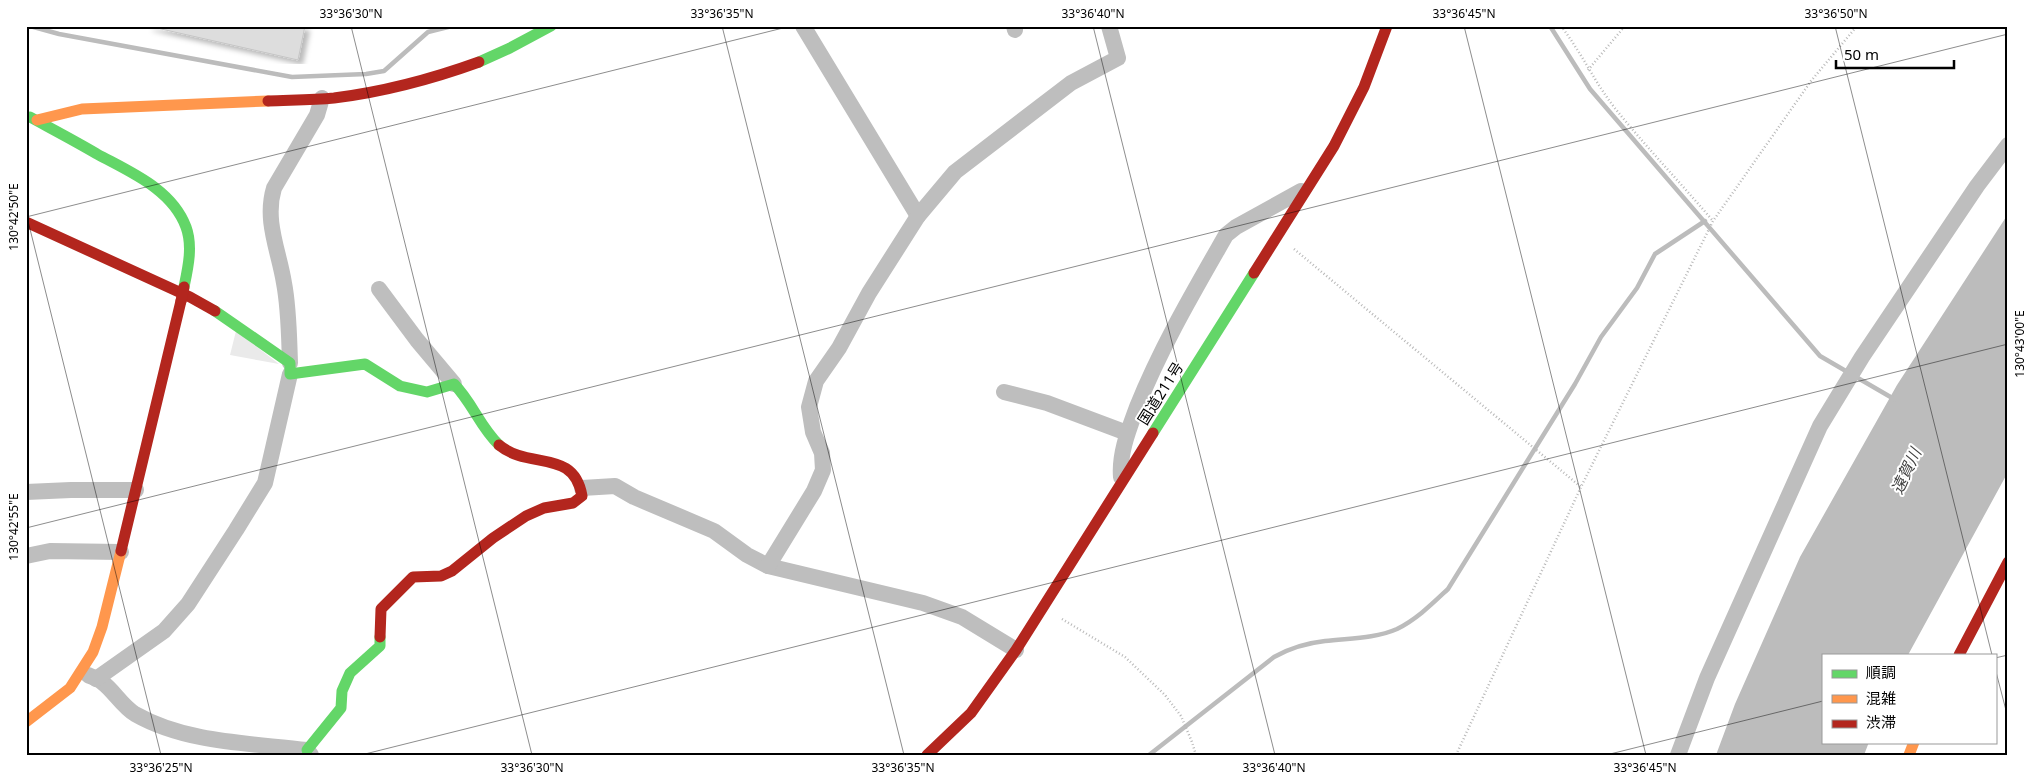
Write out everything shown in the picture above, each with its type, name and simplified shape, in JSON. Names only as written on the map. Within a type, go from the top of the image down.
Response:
[{"type":"main road","points":[[32,118],[82,109],[322,98],[368,93],[401,86],[453,70],[504,51],[551,26]]},
{"type":"main road","name":"国道211号","points":[[927,755],[971,713],[1043,608],[1334,146],[1364,87],[1387,26]]},
{"type":"main road","points":[[26,722],[88,675],[136,490],[190,261],[191,245],[181,216],[166,195],[149,182],[32,118]]},
{"type":"main road","points":[[26,222],[190,297],[219,313],[290,369],[365,364],[400,386],[427,392],[454,384],[461,390],[487,433],[498,446],[512,454],[529,459],[551,461],[563,466],[573,472],[582,488],[582,496],[577,502],[540,509],[513,524],[452,571],[440,576],[413,577],[381,610],[380,646],[350,673],[342,691],[341,708],[309,752]]},
{"type":"main road","points":[[1959,654],[2008,562]]},
{"type":"street","points":[[804,26],[918,216]]},
{"type":"street","points":[[768,566],[814,491],[823,470],[822,453],[813,432],[810,407],[816,382],[839,348],[870,293],[918,216],[955,172],[1071,83],[1118,58],[1108,26]]},
{"type":"street","points":[[88,675],[164,631],[188,604],[265,482],[290,369],[284,282],[270,216],[270,200],[274,188],[317,115],[322,98]]},
{"type":"street","points":[[1678,755],[1707,678],[1820,426],[1862,356],[1977,186],[2008,145]]},
{"type":"street","points":[[1121,484],[1120,465],[1127,433],[1149,379],[1176,323],[1226,235],[1236,227],[1307,188]]},
{"type":"street","points":[[379,289],[454,384]]},
{"type":"street","points":[[1004,392],[1047,403],[1127,433]]},
{"type":"street","points":[[582,488],[614,486],[634,497],[714,531],[747,555],[768,566],[923,603],[962,617],[1016,650]]},
{"type":"street","points":[[26,492],[136,490]]},
{"type":"street","points":[[26,556],[50,550],[120,552]]},
{"type":"street","points":[[88,675],[102,682],[132,712],[175,732],[199,738],[309,752]]},
{"type":"path","points":[[1561,26],[1575,44],[1588,70],[1614,107],[1712,221]]},
{"type":"path","points":[[1588,70],[1625,26]]},
{"type":"path","points":[[1456,755],[1581,487],[1712,221],[1811,81],[1857,26]]},
{"type":"path","points":[[1277,235],[1581,487]]},
{"type":"path","points":[[1043,608],[1125,657],[1165,695],[1181,716],[1196,755]]},
{"type":"shaded area","points":[[236,331],[279,364],[230,355]]},
{"type":"water","name":"遠賀川","points":[[2008,214],[2008,472],[1909,654],[1822,654],[1822,744],[1868,744],[1864,755],[1716,755],[1735,704],[1800,557],[1897,385]]},
{"type":"building","points":[[148,26],[305,26],[298,60]]},
{"type":"waterway","points":[[30,26],[59,34],[292,77],[366,74],[384,71],[428,32],[452,26]]},
{"type":"waterway","points":[[1550,26],[1590,89],[1820,356],[1894,399]]},
{"type":"waterway","points":[[1149,755],[1274,657],[1312,643],[1370,636],[1397,629],[1418,616],[1448,589],[1575,384],[1601,337],[1637,288],[1655,254],[1705,221]]},
{"type":"traffic: fast","points":[[479,62],[551,26]]},
{"type":"traffic: fast","points":[[30,117],[136,175],[149,183],[171,202],[180,214],[188,234],[189,257],[184,287]]},
{"type":"traffic: fast","points":[[1153,433],[1254,273]]},
{"type":"traffic: fast","points":[[215,311],[290,363],[290,374],[365,364],[400,386],[427,392],[454,384],[486,430],[499,445]]},
{"type":"traffic: fast","points":[[307,750],[341,708],[342,691],[350,673],[380,646],[380,637]]},
{"type":"traffic: slow","points":[[37,120],[82,109],[268,101]]},
{"type":"traffic: slow","points":[[26,722],[70,688],[93,652],[102,627],[121,551]]},
{"type":"traffic: slow","points":[[1909,755],[1913,744]]},
{"type":"traffic: jam","points":[[1254,273],[1334,146],[1364,87],[1387,26]]},
{"type":"traffic: jam","points":[[268,101],[334,98],[371,92],[425,79],[479,62]]},
{"type":"traffic: jam","points":[[26,222],[190,297],[215,311]]},
{"type":"traffic: jam","points":[[181,301],[184,287]]},
{"type":"traffic: jam","points":[[121,551],[181,301]]},
{"type":"traffic: jam","points":[[927,755],[971,713],[1016,650],[1153,433]]},
{"type":"traffic: jam","points":[[380,637],[381,609],[413,577],[441,576],[452,571],[493,538],[526,516],[544,508],[573,503],[582,496],[577,481],[570,471],[560,465],[524,457],[499,445]]},
{"type":"traffic: jam","points":[[1960,654],[2008,562]]}]
